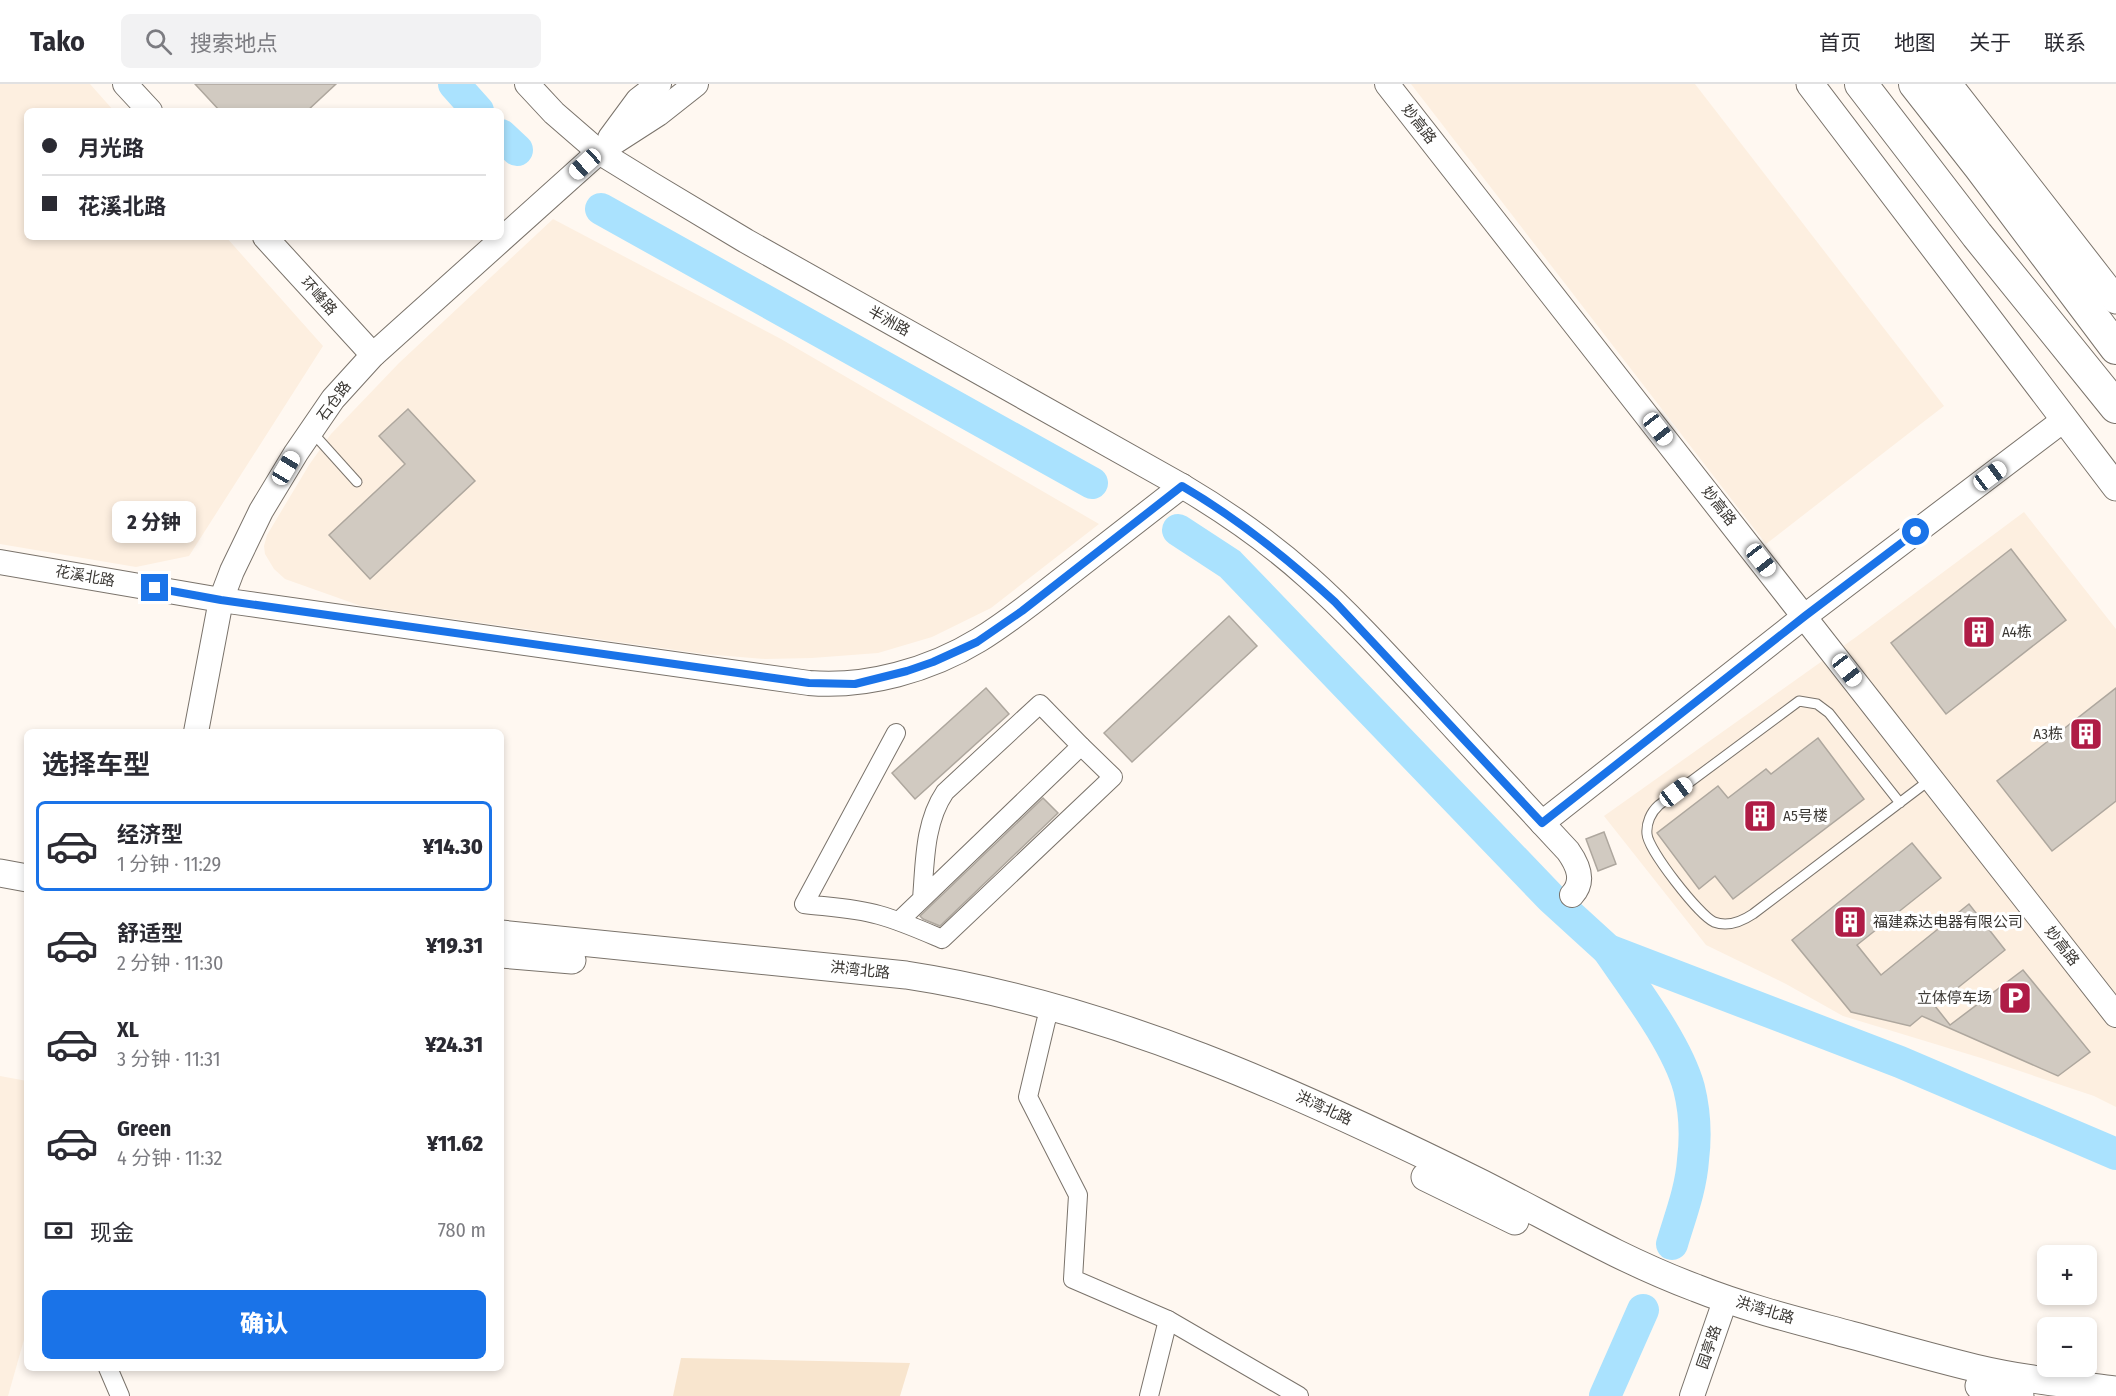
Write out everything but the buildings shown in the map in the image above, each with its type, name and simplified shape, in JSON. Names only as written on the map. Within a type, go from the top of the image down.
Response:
[{"type":"highway","points":[[1862,84],[1977,235],[2116,407]]},
{"type":"highway","points":[[1915,84],[2116,348]]},
{"type":"main road","points":[[1810,84],[2116,487]]},
{"type":"main road","points":[[1948,84],[2116,300]]},
{"type":"main road","points":[[0,873],[24,877]]},
{"type":"main road","points":[[0,890],[24,895]]},
{"type":"main road","name":"洪湾北路","points":[[504,934],[897,974],[958,984],[1049,1014]]},
{"type":"main road","name":"洪湾北路","points":[[504,954],[895,990],[1049,1014],[1148,1037],[1297,1095],[1482,1184],[1597,1245],[1695,1288],[1723,1307],[1957,1380],[2020,1396]]},
{"type":"main road","name":"洪湾北路","points":[[1723,1307],[1753,1308],[1978,1369],[2036,1380],[2116,1390]]},
{"type":"street","points":[[126,84],[147,108]]},
{"type":"street","name":"半洲路","points":[[526,84],[554,113],[599,152],[746,241],[1218,507],[1267,544],[1335,602],[1568,851],[1576,865],[1580,879],[1572,895]]},
{"type":"street","name":"石仓路","points":[[599,152],[638,100],[658,84]]},
{"type":"street","name":"石仓路","points":[[504,237],[599,152],[657,114],[696,84]]},
{"type":"street","name":"妙高路","points":[[1387,84],[2116,1015]]},
{"type":"street","name":"环峰路","points":[[268,240],[373,355]]},
{"type":"street","name":"石仓路","points":[[197,729],[221,600],[232,571],[261,511],[311,430],[355,373],[373,355],[501,240]]},
{"type":"street","points":[[1542,823],[1805,616],[2065,419]]},
{"type":"street","name":"花溪北路","points":[[0,562],[221,600],[809,683],[855,684],[924,665],[977,642],[1022,611],[1182,486]]},
{"type":"street","points":[[896,733],[804,904],[856,910],[899,921],[942,939],[1113,777],[1040,704],[945,792],[935,806],[925,853],[922,899]]},
{"type":"street","points":[[899,921],[1082,746]]},
{"type":"street","points":[[1049,1014],[1028,1097],[1078,1195],[1073,1278],[1168,1320],[1299,1396]]},
{"type":"street","name":"园亭路","points":[[1692,1396],[1723,1307]]},
{"type":"street","points":[[1149,1396],[1168,1320]]},
{"type":"street","points":[[109,1371],[120,1396]]},
{"type":"lane","points":[[311,430],[357,482]]},
{"type":"lane","points":[[1900,803],[1829,713],[1817,704],[1804,700],[1793,704],[1659,805],[1648,820],[1647,834],[1653,852],[1700,911],[1715,922],[1731,924],[1753,914],[1900,803],[1932,778]]},
{"type":"shaded area","points":[[0,84],[90,84],[111,108],[24,108],[24,240],[229,240],[323,346],[189,556],[136,567],[0,544]]},
{"type":"shaded area","points":[[1411,84],[1695,84],[1944,406],[1766,544]]},
{"type":"shaded area","points":[[553,219],[781,339],[1099,524],[991,608],[932,637],[878,653],[812,658],[765,659],[704,654],[361,606],[285,579],[274,569],[265,554],[264,546],[267,535],[309,465],[331,434],[399,363]]},
{"type":"shaded area","points":[[2024,512],[2116,629],[2116,1107],[2094,1096],[1981,1058],[1843,1016],[1786,984],[1706,945],[1604,816],[1856,637]]},
{"type":"shaded area","points":[[0,1076],[24,1080],[24,1340],[8,1396],[0,1396]]},
{"type":"shaded area","points":[[681,1358],[910,1363],[900,1396],[673,1396]]},
{"type":"waterway","points":[[454,84],[475,108]]},
{"type":"waterway","points":[[504,138],[517,150]]},
{"type":"waterway","points":[[601,209],[1092,483]]},
{"type":"waterway","points":[[1178,530],[1230,564],[1551,898],[1608,950],[1900,1062],[2116,1154]]},
{"type":"waterway","points":[[1608,950],[1665,1035],[1683,1071],[1691,1097],[1695,1133],[1692,1171],[1672,1244]]},
{"type":"waterway","points":[[1605,1396],[1643,1310]]},
{"type":"place","name":"A4栋","points":[[1979,632]]},
{"type":"place","name":"A3栋","points":[[2086,734]]},
{"type":"place","name":"A5号楼","points":[[1760,816]]},
{"type":"place","name":"福建森达电器有限公司","points":[[1850,922]]},
{"type":"place","name":"立体停车场","points":[[2015,998]]},
{"type":"route","points":[[155,588],[221,600],[809,683],[855,684],[907,671],[977,642],[1022,611],[1182,486],[1218,507],[1267,544],[1335,602],[1542,823],[1805,616],[1916,532]]}]
